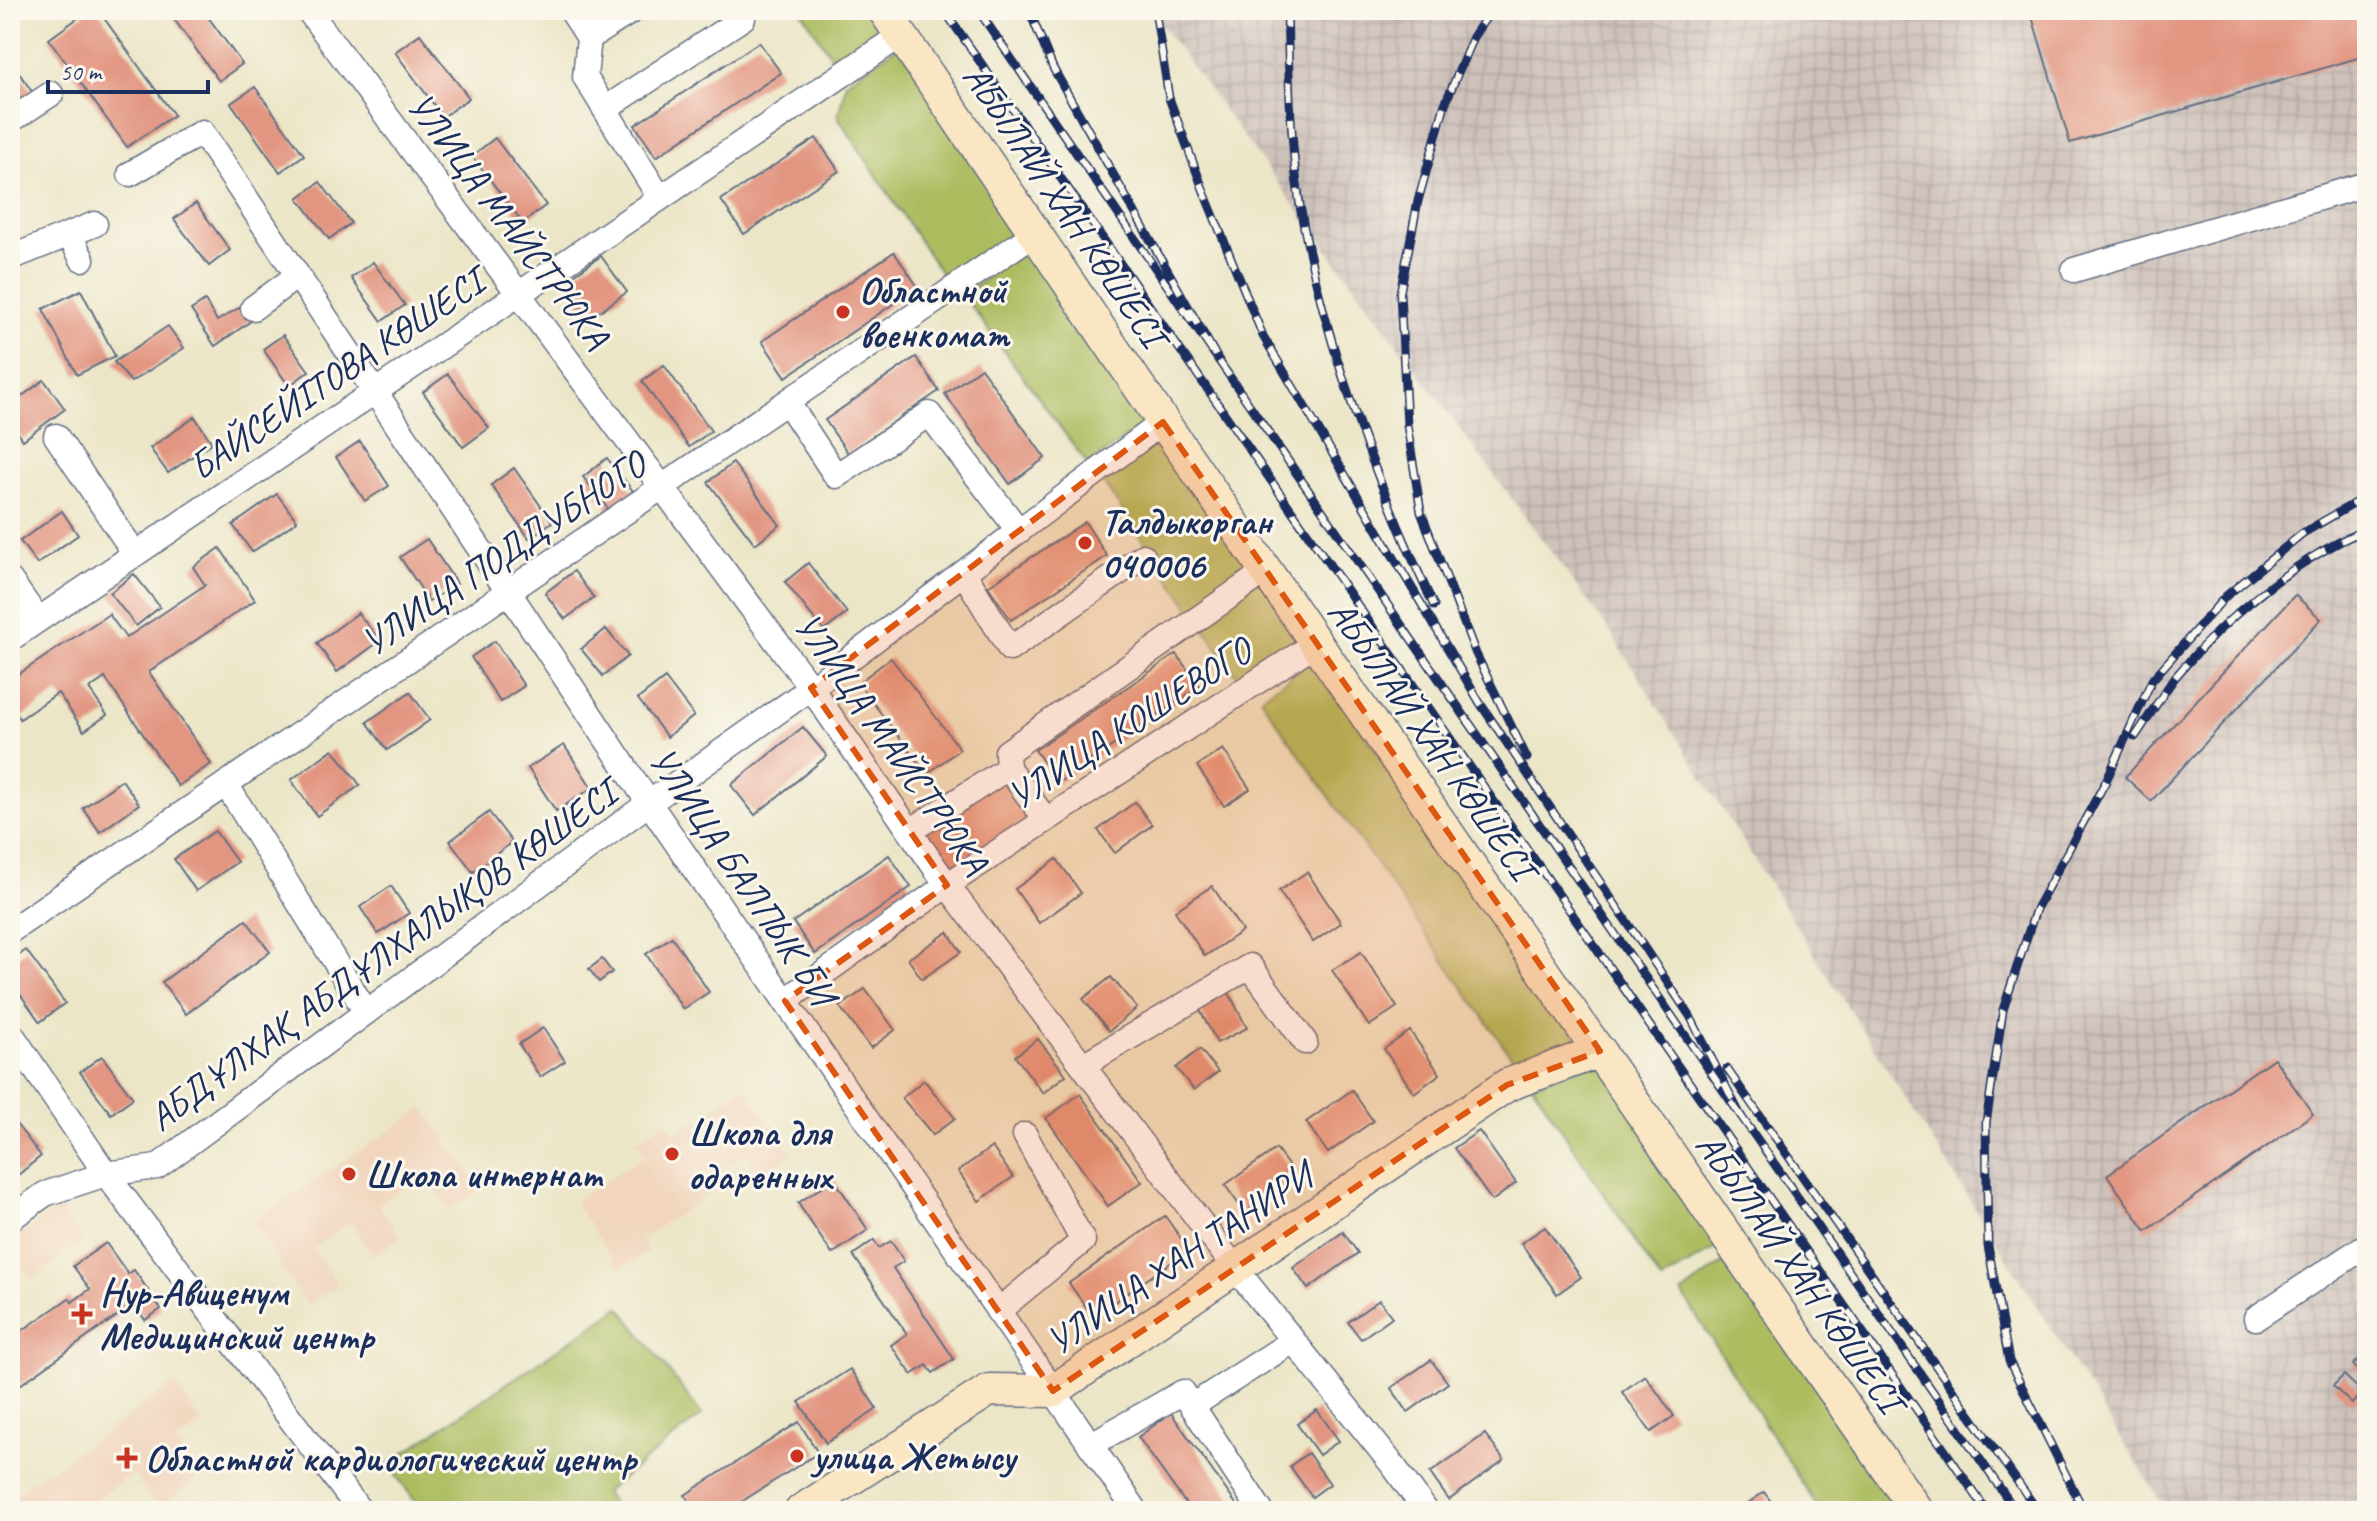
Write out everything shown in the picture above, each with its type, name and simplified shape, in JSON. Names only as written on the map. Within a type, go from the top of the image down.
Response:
[{"type":"main road","name":"АБЫЛАЙ ХАН КӨШЕСІ","points":[[892,22],[1163,422],[1917,1511]]},
{"type":"main road","name":"УЛИЦА ХАН ТАНИРИ","points":[[801,1511],[989,1390],[1053,1391],[1507,1085],[1600,1051]]},
{"type":"street","name":"УЛИЦА МАЙСТРЮКА","points":[[308,10],[811,688],[947,885],[1235,1268],[1426,1511]]},
{"type":"street","points":[[571,10],[589,38],[585,77],[660,198]]},
{"type":"street","points":[[589,38],[633,10]]},
{"type":"street","points":[[605,109],[743,18]]},
{"type":"street","name":"БАЙСЕЙІТОВА КӨШЕСІ","points":[[10,639],[660,198],[892,22]]},
{"type":"street","points":[[10,121],[51,94]]},
{"type":"street","name":"УЛИЦА БАЛПЫК БИ","points":[[130,174],[202,132],[649,803],[1136,1511]]},
{"type":"street","points":[[2074,270],[2367,184]]},
{"type":"street","points":[[10,258],[95,224]]},
{"type":"street","name":"УЛИЦА ПОДДУБНОГО","points":[[10,931],[1035,233]]},
{"type":"street","points":[[69,234],[82,259]]},
{"type":"street","points":[[253,308],[297,276]]},
{"type":"street","points":[[788,403],[836,476],[929,414],[1019,531]]},
{"type":"street","name":"АБДҰЛХАҚ АБДҰЛХАЛЫҚОВ КӨШЕСІ","points":[[10,1219],[45,1194],[106,1174],[157,1167],[649,803],[811,688],[1163,422]]},
{"type":"street","points":[[56,436],[135,554]]},
{"type":"street","points":[[964,573],[1010,649],[1143,556]]},
{"type":"street","points":[[1046,820],[1008,768],[1007,752],[1266,571]]},
{"type":"street","points":[[10,580],[38,620]]},
{"type":"street","name":"УЛИЦА КОШЕВОГО","points":[[785,1001],[947,885],[1316,643]]},
{"type":"street","points":[[910,831],[1008,768]]},
{"type":"street","points":[[226,784],[366,1012]]},
{"type":"street","points":[[1083,1065],[1250,966],[1305,1042]]},
{"type":"street","points":[[10,1032],[106,1174],[360,1511]]},
{"type":"street","points":[[998,1311],[1083,1241],[1025,1135]]},
{"type":"street","points":[[2256,1318],[2367,1245]]},
{"type":"street","points":[[1192,1406],[1293,1341]]},
{"type":"street","points":[[1090,1445],[1183,1392],[1261,1511]]},
{"type":"highlighted area","points":[[1163,422],[1600,1051],[1507,1085],[1053,1391],[785,1001],[947,885],[811,688]]},
{"type":"shaded area","points":[[1150,10],[2367,10],[2367,1511],[2167,1511],[1609,630]]},
{"type":"shaded area","points":[[745,1087],[791,1154],[761,1174],[745,1153],[715,1174],[722,1185],[641,1239],[649,1251],[620,1270],[574,1202],[645,1155],[636,1141],[666,1121],[675,1134]]},
{"type":"shaded area","points":[[424,1108],[480,1190],[449,1210],[424,1174],[379,1204],[401,1238],[373,1256],[350,1222],[313,1248],[338,1285],[307,1305],[252,1222]]},
{"type":"shaded area","points":[[59,1206],[84,1240],[32,1279],[10,1251],[10,1243]]},
{"type":"shaded area","name":"Областной кардиологический центр","points":[[175,1384],[202,1424],[175,1443],[199,1478],[157,1507],[133,1473],[78,1511],[10,1511],[10,1498]]},
{"type":"green space","points":[[801,10],[871,10],[883,27],[838,67]]},
{"type":"green space","points":[[899,46],[1027,230],[952,290],[838,117],[846,82]]},
{"type":"green space","points":[[1032,243],[1153,418],[1088,465],[963,295]]},
{"type":"green space","points":[[1163,436],[1306,643],[1239,679],[1100,478]]},
{"type":"green space","points":[[1313,660],[1582,1045],[1520,1069],[1260,698]]},
{"type":"green space","points":[[1599,1062],[1725,1243],[1661,1281],[1532,1084]]},
{"type":"green space","points":[[1734,1255],[1911,1511],[1820,1511],[1682,1293]]},
{"type":"green space","points":[[620,1307],[702,1415],[605,1492],[617,1511],[422,1511],[388,1464]]},
{"type":"building","points":[[89,10],[98,10],[174,115],[127,147],[49,39]]},
{"type":"building","points":[[177,10],[203,10],[242,64],[219,81],[171,15]]},
{"type":"building","points":[[2030,10],[2367,10],[2367,75],[2361,57],[2070,143]]},
{"type":"building","points":[[420,34],[469,98],[443,117],[395,52]]},
{"type":"building","points":[[759,42],[781,73],[656,157],[635,125]]},
{"type":"building","points":[[10,60],[33,93],[10,109]]},
{"type":"building","points":[[255,87],[304,155],[280,172],[231,103]]},
{"type":"building","points":[[495,138],[546,205],[523,223],[472,156]]},
{"type":"building","points":[[816,138],[839,171],[744,234],[721,200]]},
{"type":"building","points":[[320,182],[351,223],[329,239],[298,198]]},
{"type":"building","points":[[196,203],[230,250],[209,266],[174,219]]},
{"type":"building","points":[[894,252],[918,287],[786,377],[762,341]]},
{"type":"building","points":[[601,256],[627,292],[590,318],[564,282]]},
{"type":"building","points":[[373,262],[405,305],[382,321],[351,278]]},
{"type":"building","points":[[81,290],[115,356],[77,375],[43,309]]},
{"type":"building","points":[[205,301],[217,321],[242,306],[251,321],[215,346],[191,310]]},
{"type":"building","points":[[168,326],[184,348],[131,382],[114,362]]},
{"type":"building","points":[[283,335],[309,371],[289,386],[263,349]]},
{"type":"building","points":[[916,357],[939,391],[848,453],[825,420]]},
{"type":"building","points":[[664,365],[711,431],[689,447],[642,381]]},
{"type":"building","points":[[981,368],[1045,458],[1010,484],[945,394]]},
{"type":"building","points":[[448,374],[489,428],[463,447],[423,392]]},
{"type":"building","points":[[44,380],[65,409],[23,440],[10,422],[10,405]]},
{"type":"building","points":[[195,417],[212,443],[168,473],[150,448]]},
{"type":"building","points":[[360,441],[389,486],[365,501],[336,457]]},
{"type":"building","points":[[607,458],[633,491],[609,510],[583,477]]},
{"type":"building","points":[[733,463],[780,525],[755,544],[708,482]]},
{"type":"building","points":[[514,468],[552,522],[529,538],[491,485]]},
{"type":"building","points":[[277,494],[297,521],[252,552],[233,525]]},
{"type":"building","points":[[62,511],[78,535],[37,564],[20,541]]},
{"type":"building","points":[[1085,522],[1107,556],[1011,620],[988,586]]},
{"type":"building","points":[[427,539],[457,584],[429,601],[400,557]]},
{"type":"building","points":[[220,548],[255,600],[149,672],[211,764],[178,786],[105,678],[89,689],[107,715],[84,731],[58,693],[20,719],[10,704],[10,680],[109,614],[126,638],[205,585],[193,567]]},
{"type":"building","points":[[808,563],[847,613],[824,631],[785,582]]},
{"type":"building","points":[[574,571],[594,598],[565,619],[545,593]]},
{"type":"building","points":[[134,574],[160,607],[136,626],[110,593]]},
{"type":"building","points":[[2295,595],[2321,619],[2151,801],[2125,777]]},
{"type":"building","points":[[358,613],[380,641],[337,672],[317,643]]},
{"type":"building","points":[[606,629],[628,656],[603,676],[581,649]]},
{"type":"building","points":[[495,641],[524,686],[500,702],[471,657]]},
{"type":"building","points":[[1176,654],[1200,686],[1058,783],[1035,750]]},
{"type":"building","points":[[891,658],[960,749],[927,774],[858,683]]},
{"type":"building","points":[[665,678],[694,716],[667,737],[638,699]]},
{"type":"building","points":[[410,692],[430,720],[387,750],[367,722]]},
{"type":"building","points":[[803,727],[827,756],[755,815],[731,785]]},
{"type":"building","points":[[564,745],[592,788],[556,811],[528,768]]},
{"type":"building","points":[[333,749],[360,785],[317,816],[291,780]]},
{"type":"building","points":[[1223,749],[1250,789],[1224,806],[1197,766]]},
{"type":"building","points":[[1005,778],[1030,817],[948,869],[923,831]]},
{"type":"building","points":[[122,780],[139,804],[100,832],[83,808]]},
{"type":"building","points":[[1135,802],[1152,825],[1115,853],[1098,830]]},
{"type":"building","points":[[489,812],[512,842],[473,872],[450,841]]},
{"type":"building","points":[[215,831],[237,862],[196,891],[174,859]]},
{"type":"building","points":[[889,855],[911,887],[815,954],[793,922]]},
{"type":"building","points":[[1057,859],[1081,893],[1039,923],[1015,889]]},
{"type":"building","points":[[1307,872],[1341,923],[1313,942],[1279,891]]},
{"type":"building","points":[[391,886],[409,913],[378,934],[360,907]]},
{"type":"building","points":[[1212,886],[1242,931],[1205,956],[1175,911]]},
{"type":"building","points":[[246,920],[270,952],[186,1014],[162,982]]},
{"type":"building","points":[[948,932],[961,952],[922,979],[908,959]]},
{"type":"building","points":[[672,937],[709,992],[683,1009],[646,954]]},
{"type":"building","points":[[26,950],[65,1003],[40,1022],[10,980],[10,962]]},
{"type":"building","points":[[1361,952],[1397,1007],[1369,1026],[1332,970]]},
{"type":"building","points":[[602,959],[612,972],[599,982],[589,969]]},
{"type":"building","points":[[1111,977],[1137,1008],[1109,1031],[1083,999]]},
{"type":"building","points":[[865,989],[895,1030],[871,1048],[840,1007]]},
{"type":"building","points":[[1227,989],[1247,1028],[1217,1043],[1197,1004]]},
{"type":"building","points":[[543,1028],[565,1061],[540,1077],[519,1044]]},
{"type":"building","points":[[1410,1031],[1440,1074],[1414,1093],[1384,1049]]},
{"type":"building","points":[[1038,1039],[1066,1075],[1043,1093],[1015,1056]]},
{"type":"building","points":[[1200,1049],[1218,1072],[1194,1090],[1176,1068]]},
{"type":"building","points":[[102,1056],[133,1098],[111,1114],[80,1072]]},
{"type":"building","points":[[2274,1058],[2313,1114],[2146,1231],[2107,1175]]},
{"type":"building","points":[[924,1080],[955,1118],[933,1135],[902,1098]]},
{"type":"building","points":[[1352,1090],[1373,1121],[1328,1153],[1306,1122]]},
{"type":"building","points":[[1080,1094],[1142,1182],[1108,1206],[1046,1118]]},
{"type":"building","points":[[10,1116],[41,1156],[18,1175],[10,1164]]},
{"type":"building","points":[[1479,1131],[1516,1183],[1492,1201],[1454,1148]]},
{"type":"building","points":[[992,1147],[1013,1177],[979,1201],[958,1171]]},
{"type":"building","points":[[1276,1149],[1296,1176],[1245,1213],[1225,1185]]},
{"type":"building","points":[[834,1179],[868,1230],[832,1254],[798,1203]]},
{"type":"building","points":[[1165,1216],[1189,1250],[1093,1317],[1069,1283]]},
{"type":"building","points":[[1545,1227],[1581,1277],[1557,1294],[1521,1243]]},
{"type":"building","points":[[1343,1232],[1358,1253],[1308,1289],[1293,1268]]},
{"type":"building","points":[[874,1240],[879,1248],[891,1241],[904,1261],[893,1268],[954,1359],[933,1373],[927,1365],[912,1375],[891,1345],[907,1334],[853,1255]]},
{"type":"building","name":"Нур-Авиценум Медицинский центр","points":[[106,1243],[128,1274],[134,1270],[161,1309],[145,1320],[134,1304],[10,1392],[10,1339],[69,1298],[72,1302],[90,1289],[73,1266]]},
{"type":"building","points":[[1379,1300],[1392,1317],[1361,1339],[1348,1322]]},
{"type":"building","points":[[2367,1351],[2367,1379],[2353,1365]]},
{"type":"building","points":[[1431,1360],[1448,1383],[1408,1412],[1391,1388]]},
{"type":"building","points":[[850,1369],[877,1409],[826,1443],[799,1402]]},
{"type":"building","points":[[1645,1375],[1674,1416],[1651,1432],[1622,1392]]},
{"type":"building","points":[[2344,1375],[2362,1392],[2352,1404],[2333,1386]]},
{"type":"building","points":[[1317,1410],[1339,1441],[1319,1455],[1297,1424]]},
{"type":"building","points":[[1171,1413],[1241,1511],[1191,1511],[1138,1437]]},
{"type":"building","points":[[799,1422],[818,1453],[727,1511],[696,1511],[685,1495]]},
{"type":"building","points":[[1485,1434],[1504,1460],[1449,1500],[1430,1473]]},
{"type":"building","points":[[1308,1453],[1330,1484],[1312,1497],[1290,1466]]},
{"type":"building","points":[[1764,1492],[1778,1511],[1737,1511]]},
{"type":"railway","points":[[944,10],[1987,1511]]},
{"type":"railway","points":[[978,10],[1219,361],[1053,68],[1029,10]]},
{"type":"railway","points":[[1155,10],[1169,98],[1263,336],[1480,703],[1690,1016],[1741,1116],[1219,361]]},
{"type":"railway","points":[[1287,10],[1296,174],[1315,277],[1358,421],[1394,515],[1434,606]]},
{"type":"railway","points":[[1491,10],[1473,37],[1445,104],[1418,201],[1400,293],[1407,425],[1421,512],[1476,654],[1527,758]]},
{"type":"railway","points":[[2084,1511],[2009,1361],[1988,1246],[1986,1123],[2003,1010],[2036,909],[2106,781],[2152,680],[2226,596],[2303,533],[2367,496]]},
{"type":"railway","points":[[2135,737],[2177,675],[2240,611],[2314,556],[2367,529]]},
{"type":"railway","points":[[1727,1069],[2038,1511]]},
{"type":"railway","points":[[1741,1116],[2016,1511]]},
{"type":"place","name":"Областной военкомат","points":[[843,312]]},
{"type":"place","name":"Талдыкорган 040006","points":[[1085,543]]},
{"type":"place","name":"Школа для одаренных","points":[[672,1154]]},
{"type":"place","name":"Школа интернат","points":[[349,1174]]},
{"type":"place","name":"Нур-Авиценум Медицинский центр","points":[[82,1314]]},
{"type":"place","name":"улица Жетысу","points":[[797,1456]]},
{"type":"place","name":"Областной кардиологический центр","points":[[127,1458]]}]
